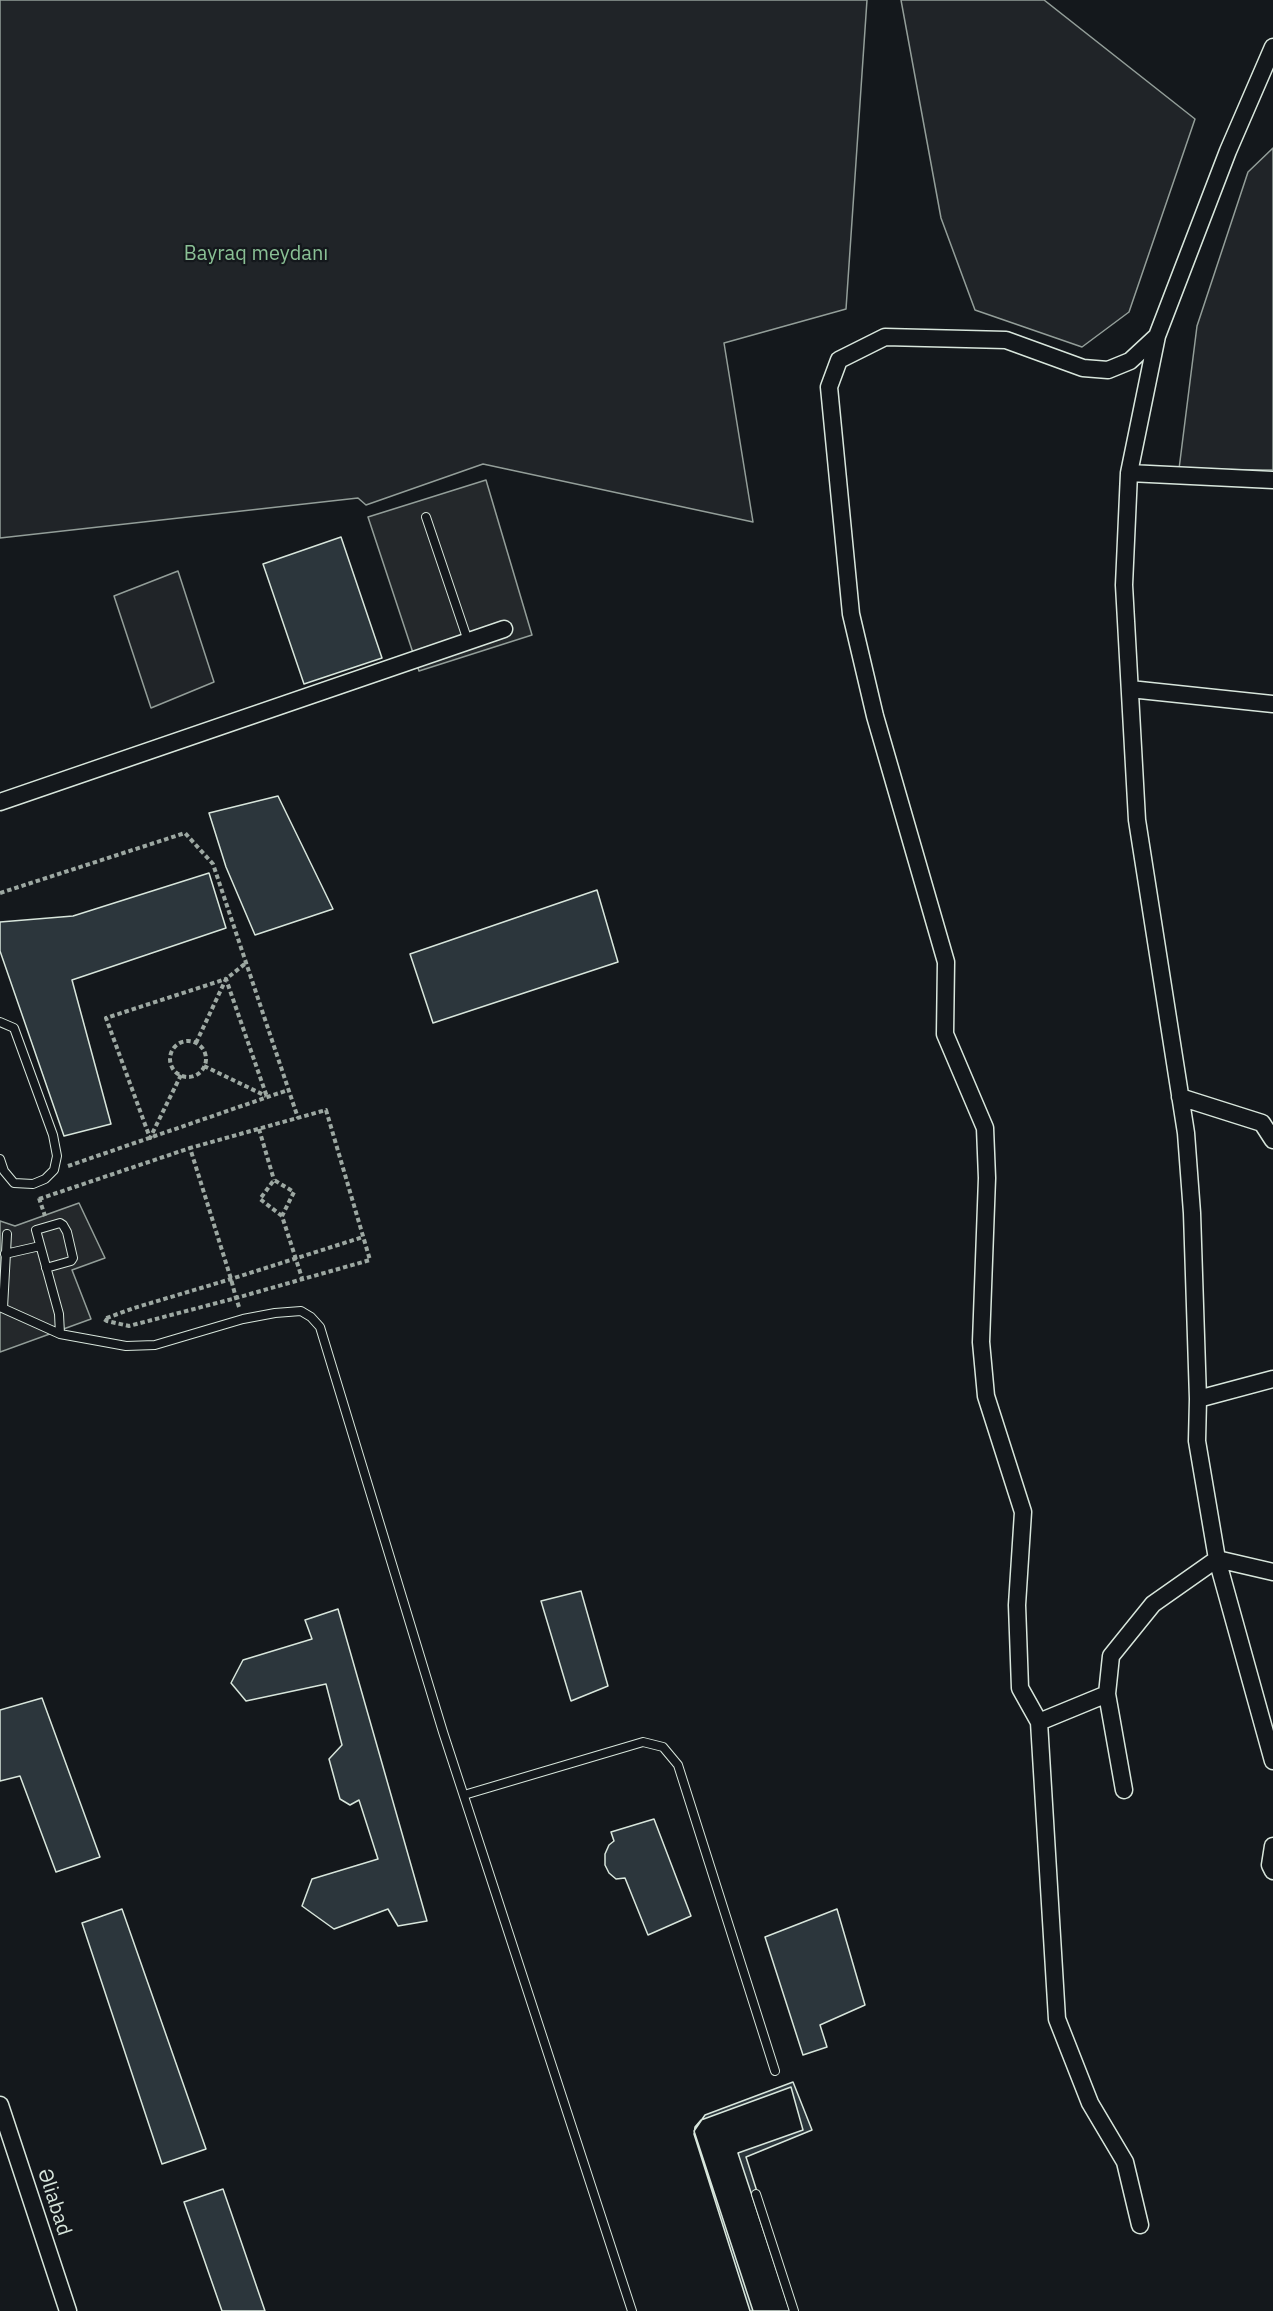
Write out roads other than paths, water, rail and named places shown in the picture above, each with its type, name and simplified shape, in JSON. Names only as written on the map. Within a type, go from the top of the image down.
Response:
[{"type":"street","points":[[1273,47],[1228,151],[1157,336],[1129,473],[1124,585],[1137,820],[1186,1133],[1192,1213],[1198,1399],[1197,1441],[1218,1559],[1273,1761]]},
{"type":"street","points":[[1140,2224],[1125,2162],[1090,2103],[1057,2019],[1039,1722],[1020,1688],[1017,1605],[1023,1512],[986,1396],[981,1342],[987,1178],[985,1128],[945,1034],[946,962],[875,716],[850,614],[829,387],[839,360],[885,337],[1006,340],[1083,368],[1108,370],[1130,361],[1157,336]]},
{"type":"street","points":[[1129,473],[1273,480]]},
{"type":"street","points":[[0,802],[504,629]]},
{"type":"street","points":[[1130,689],[1273,704]]},
{"type":"street","points":[[1180,1097],[1262,1123],[1273,1140]]},
{"type":"street","points":[[1198,1399],[1273,1379]]},
{"type":"street","points":[[1124,1790],[1107,1694],[1111,1656],[1153,1604],[1218,1559],[1273,1572]]},
{"type":"street","points":[[1039,1722],[1107,1694]]},
{"type":"street","points":[[1273,1846],[1270,1865],[1273,1871]]},
{"type":"street","name":"Əliabad","points":[[0,2105],[68,2311]]},
{"type":"lane","points":[[426,517],[468,641]]},
{"type":"lane","points":[[0,1022],[15,1028],[57,1156],[54,1170],[45,1179],[33,1184],[14,1183],[4,1171],[0,1159]]},
{"type":"lane","points":[[46,1268],[73,1258],[63,1225],[60,1223],[36,1230],[46,1268],[59,1314],[60,1334]]},
{"type":"lane","points":[[7,1234],[2,1307],[60,1334],[126,1346],[155,1345],[243,1319],[301,1311],[311,1317],[320,1327],[464,1795],[632,2311]]},
{"type":"lane","points":[[5,1254],[40,1246]]},
{"type":"lane","points":[[464,1795],[643,1742],[663,1747],[678,1765],[775,2071]]},
{"type":"lane","points":[[756,2194],[794,2311]]},
{"type":"park label","name":"Bayraq meydanı","points":[[256,254]]}]
